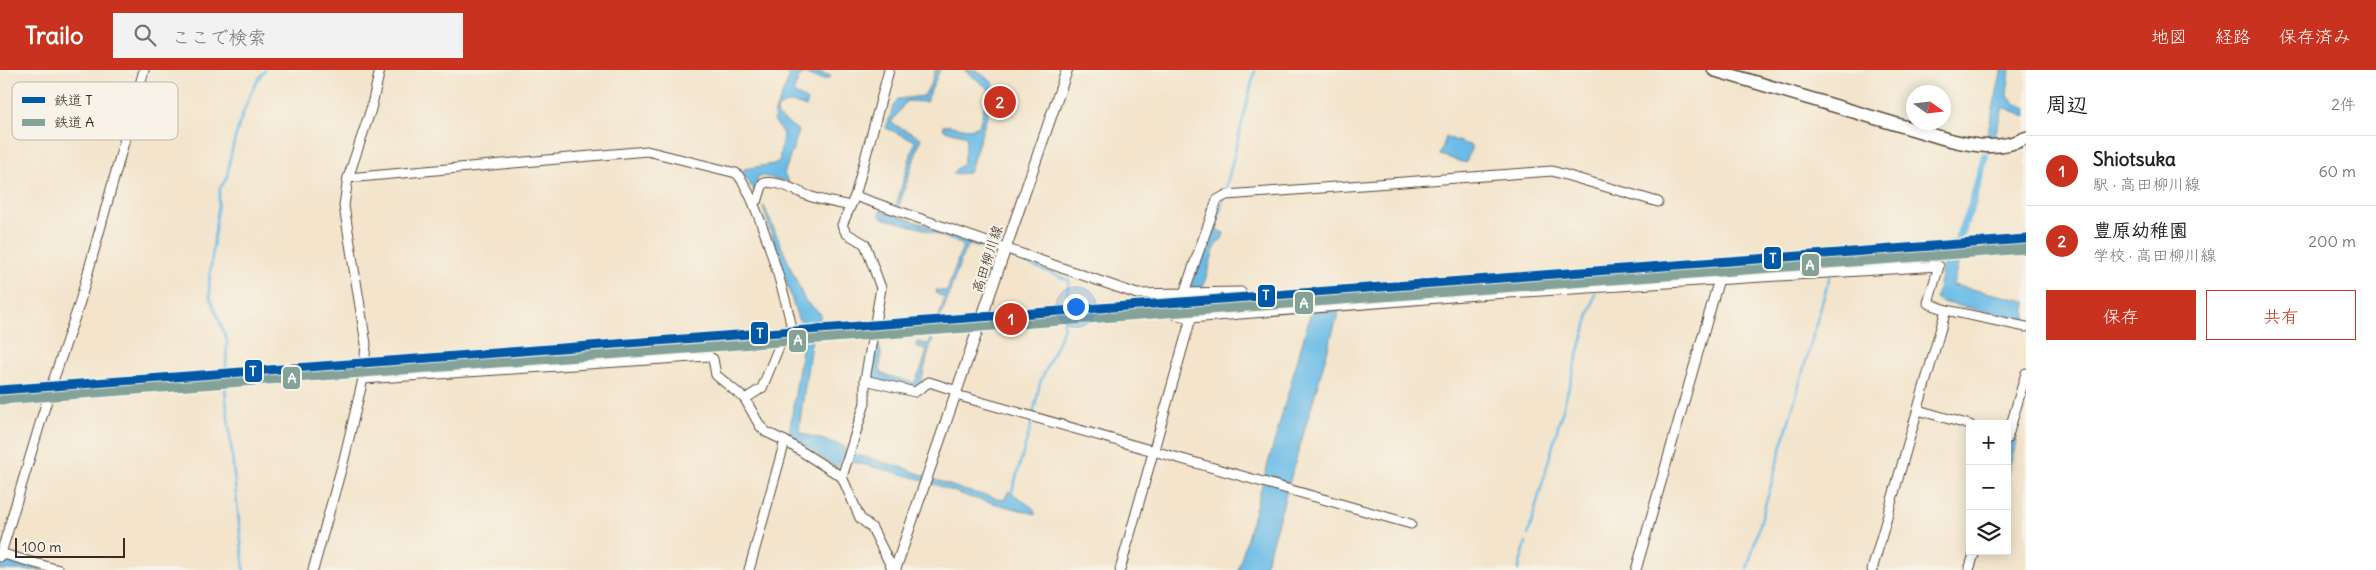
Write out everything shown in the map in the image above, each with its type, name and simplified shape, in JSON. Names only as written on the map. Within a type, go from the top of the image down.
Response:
[{"type":"highway","points":[[1714,70],[1946,140],[1978,147],[2002,146],[2026,138]]},
{"type":"main road","name":"高田柳川線","points":[[894,570],[924,489],[1004,249],[1067,70]]},
{"type":"street","points":[[313,570],[344,459],[363,379],[366,344],[344,206],[348,178],[371,109],[380,70]]},
{"type":"street","points":[[842,477],[865,403],[865,380],[881,288],[865,244],[843,229],[842,225],[854,196],[890,70]]},
{"type":"street","points":[[59,570],[0,554],[48,396],[79,305],[125,140]]},
{"type":"street","points":[[348,178],[647,151],[736,173],[754,202],[790,316],[793,336]]},
{"type":"street","points":[[1184,293],[1217,200],[1226,194],[1552,171],[1658,202]]},
{"type":"street","points":[[754,202],[758,199],[763,183],[768,182],[785,185],[815,198],[850,206]]},
{"type":"street","points":[[854,196],[1137,294],[1168,295],[1241,292]]},
{"type":"street","points":[[1168,295],[1168,303],[1174,314],[1191,318],[1719,279],[1939,266],[1928,303],[1946,310],[2026,326]]},
{"type":"street","points":[[1636,570],[1719,279]]},
{"type":"street","points":[[1872,570],[1946,310]]},
{"type":"street","points":[[1120,570],[1191,318]]},
{"type":"street","points":[[745,399],[762,388],[780,344],[793,336],[872,331]]},
{"type":"street","points":[[363,379],[708,356],[713,359],[716,375],[745,399],[760,426],[766,432],[785,441],[842,477],[860,518],[872,528],[894,570]]},
{"type":"street","points":[[2011,426],[2026,373]]},
{"type":"street","points":[[865,380],[915,392],[929,382],[956,393],[1263,483],[1411,524]]},
{"type":"street","points":[[1918,410],[1966,423]]},
{"type":"street","points":[[748,570],[785,441]]},
{"type":"street","points":[[1969,570],[1974,555]]},
{"type":"water","points":[[780,70],[813,70],[831,76],[829,79],[819,79],[805,74],[799,77],[793,93],[808,101],[806,107],[787,103],[777,109],[778,116],[799,131],[784,174],[789,182],[758,176],[755,192],[742,172],[744,169],[779,163],[783,134],[774,120],[775,112],[790,76]]},
{"type":"water","points":[[935,70],[940,70],[926,102],[906,101],[891,123],[921,138],[896,215],[984,245],[983,248],[969,245],[964,252],[929,350],[921,383],[915,388],[869,378],[875,346],[879,346],[880,350],[882,374],[914,383],[922,367],[927,350],[916,346],[917,342],[929,344],[945,298],[937,294],[936,290],[947,291],[963,245],[924,229],[882,218],[879,214],[880,211],[893,215],[915,141],[886,128],[894,105],[898,99],[924,96],[932,81]]},
{"type":"water","points":[[964,70],[976,70],[993,83],[995,91],[969,173],[953,174],[963,164],[967,136],[944,130],[943,126],[970,129],[979,126],[989,89]]},
{"type":"water","points":[[2002,70],[2010,70],[2007,95],[2014,103],[2026,108],[2026,116],[2003,107],[1994,139],[1986,139]]},
{"type":"water","points":[[1446,137],[1472,146],[1466,163],[1440,155]]},
{"type":"water","points":[[764,206],[805,301],[821,314],[819,321],[814,324],[812,337],[799,428],[803,434],[844,446],[844,451],[904,468],[963,490],[1004,500],[1009,491],[1033,508],[1036,514],[969,497],[920,479],[851,461],[840,461],[837,469],[789,434],[803,342],[803,324],[798,319]]},
{"type":"water","points":[[1213,228],[1224,233],[1214,250],[1195,311],[1188,309],[1192,283]]},
{"type":"water","points":[[1951,242],[1961,242],[1962,248],[1953,285],[2026,301],[2026,320],[1942,302],[1936,298],[1946,252]]},
{"type":"water","points":[[1339,311],[1264,570],[1238,570],[1311,312]]},
{"type":"water","points":[[2011,440],[2017,441],[2011,461]]},
{"type":"water","points":[[0,557],[43,570],[0,570]]},
{"type":"waterway","points":[[244,570],[225,389],[227,340],[210,298],[209,283],[220,188],[227,177],[232,149],[243,112],[253,88],[265,70]]},
{"type":"waterway","points":[[1225,192],[1255,70]]},
{"type":"waterway","points":[[1959,236],[1972,205],[1985,156]]},
{"type":"waterway","points":[[1215,231],[1223,200]]},
{"type":"waterway","points":[[1956,244],[1959,236]]},
{"type":"waterway","points":[[1008,256],[1069,280],[1063,330],[1040,383],[1030,429],[1011,495]]},
{"type":"waterway","points":[[1747,570],[1830,275]]},
{"type":"waterway","points":[[1528,535],[1595,293]]},
{"type":"waterway","points":[[2012,443],[2026,391]]},
{"type":"waterway","points":[[1518,570],[1526,543]]},
{"type":"rail line","name":"T","points":[[0,390],[2026,239]]},
{"type":"rail line","name":"A","points":[[1,400],[2026,249]]},
{"type":"place","name":"豊原幼稚園","points":[[1000,102]]},
{"type":"place","name":"Shiotsuka","points":[[1011,319]]}]
